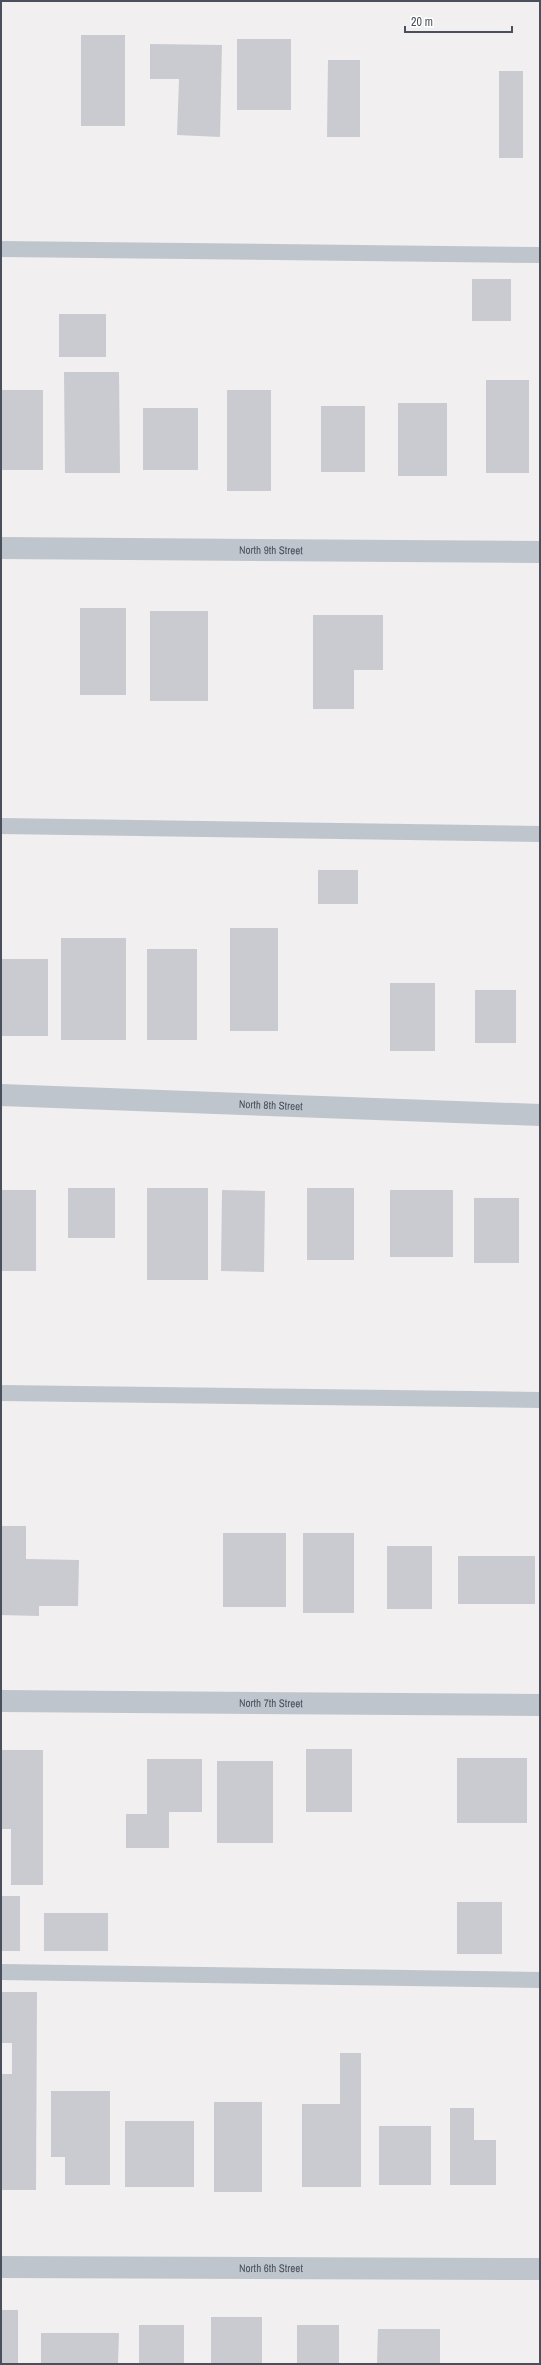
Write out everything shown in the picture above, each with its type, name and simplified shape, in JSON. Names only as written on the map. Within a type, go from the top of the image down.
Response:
[{"type":"street","name":"North 9th Street","points":[[1,548],[540,552]]},
{"type":"street","name":"North 8th Street","points":[[1,1095],[540,1115]]},
{"type":"street","name":"North 7th Street","points":[[1,1701],[540,1704]]},
{"type":"street","name":"North 6th Street","points":[[1,2267],[540,2270]]},
{"type":"lane","points":[[1,249],[540,255]]},
{"type":"lane","points":[[1,826],[540,834]]},
{"type":"lane","points":[[1,1392],[540,1400]]},
{"type":"lane","points":[[1,1972],[540,1980]]},
{"type":"building","points":[[81,35],[125,35],[125,126],[81,126]]},
{"type":"building","points":[[237,39],[291,39],[291,110],[237,110]]},
{"type":"building","points":[[150,44],[222,45],[220,137],[177,135],[179,79],[150,79]]},
{"type":"building","points":[[328,60],[360,60],[360,137],[327,137]]},
{"type":"building","points":[[499,71],[523,71],[523,158],[499,158]]},
{"type":"building","points":[[472,279],[511,279],[511,321],[472,321]]},
{"type":"building","points":[[59,314],[106,314],[106,357],[59,357]]},
{"type":"building","points":[[64,372],[119,372],[120,473],[65,473]]},
{"type":"building","points":[[486,380],[529,380],[529,473],[486,473]]},
{"type":"building","points":[[1,390],[43,390],[43,470],[1,470]]},
{"type":"building","points":[[227,390],[271,390],[271,491],[227,491]]},
{"type":"building","points":[[398,403],[447,403],[447,476],[398,476]]},
{"type":"building","points":[[321,406],[365,406],[365,472],[321,472]]},
{"type":"building","points":[[143,408],[198,408],[198,470],[143,470]]},
{"type":"building","points":[[80,608],[126,608],[126,695],[80,695]]},
{"type":"building","points":[[150,611],[208,611],[208,701],[150,701]]},
{"type":"building","points":[[313,615],[383,615],[383,670],[354,670],[354,709],[313,709]]},
{"type":"building","points":[[318,870],[358,870],[358,904],[318,904]]},
{"type":"building","points":[[230,928],[278,928],[278,1031],[230,1031]]},
{"type":"building","points":[[61,938],[126,938],[126,1040],[61,1040]]},
{"type":"building","points":[[147,949],[197,949],[197,1040],[147,1040]]},
{"type":"building","points":[[1,959],[48,959],[48,1036],[1,1036]]},
{"type":"building","points":[[390,983],[435,983],[435,1051],[390,1051]]},
{"type":"building","points":[[475,990],[516,990],[516,1043],[475,1043]]},
{"type":"building","points":[[68,1188],[115,1188],[115,1238],[68,1238]]},
{"type":"building","points":[[147,1188],[208,1188],[208,1280],[147,1280]]},
{"type":"building","points":[[307,1188],[354,1188],[354,1260],[307,1260]]},
{"type":"building","points":[[1,1190],[36,1190],[36,1271],[1,1271]]},
{"type":"building","points":[[222,1190],[265,1191],[264,1272],[221,1271]]},
{"type":"building","points":[[390,1190],[453,1190],[453,1257],[390,1257]]},
{"type":"building","points":[[474,1198],[519,1198],[519,1263],[474,1263]]},
{"type":"building","points":[[1,1526],[26,1526],[26,1559],[79,1560],[78,1606],[39,1606],[39,1616],[1,1615]]},
{"type":"building","points":[[223,1533],[286,1533],[286,1607],[223,1607]]},
{"type":"building","points":[[303,1533],[354,1533],[354,1613],[303,1613]]},
{"type":"building","points":[[387,1546],[432,1546],[432,1609],[387,1609]]},
{"type":"building","points":[[458,1556],[535,1556],[535,1604],[458,1604]]},
{"type":"building","points":[[306,1749],[352,1749],[352,1812],[306,1812]]},
{"type":"building","points":[[1,1750],[43,1750],[43,1885],[11,1885],[11,1829],[1,1829]]},
{"type":"building","points":[[457,1758],[527,1758],[527,1823],[457,1823]]},
{"type":"building","points":[[147,1759],[202,1759],[202,1812],[169,1812],[169,1848],[126,1848],[126,1814],[147,1814]]},
{"type":"building","points":[[217,1761],[273,1761],[273,1843],[217,1843]]},
{"type":"building","points":[[1,1896],[20,1896],[20,1951],[1,1951]]},
{"type":"building","points":[[457,1902],[502,1902],[502,1954],[457,1954]]},
{"type":"building","points":[[44,1913],[108,1913],[108,1951],[44,1951]]},
{"type":"building","points":[[1,1992],[37,1992],[36,2190],[1,2190],[1,2074],[12,2074],[12,2043],[1,2043]]},
{"type":"building","points":[[340,2053],[361,2053],[361,2187],[302,2187],[302,2104],[340,2104]]},
{"type":"building","points":[[51,2091],[110,2091],[110,2185],[65,2185],[65,2157],[51,2157]]},
{"type":"building","points":[[214,2102],[262,2102],[262,2192],[214,2192]]},
{"type":"building","points":[[450,2108],[474,2108],[474,2140],[496,2140],[496,2185],[450,2185]]},
{"type":"building","points":[[125,2121],[194,2121],[194,2187],[125,2187]]},
{"type":"building","points":[[379,2126],[431,2126],[431,2185],[379,2185]]},
{"type":"building","points":[[1,2310],[18,2310],[18,2364],[1,2364]]},
{"type":"building","points":[[211,2317],[262,2317],[262,2364],[211,2364]]},
{"type":"building","points":[[139,2325],[184,2325],[184,2364],[139,2364]]},
{"type":"building","points":[[297,2325],[339,2325],[339,2364],[297,2364]]},
{"type":"building","points":[[378,2329],[440,2329],[440,2364],[377,2364]]},
{"type":"building","points":[[41,2333],[119,2333],[118,2364],[41,2364]]}]
